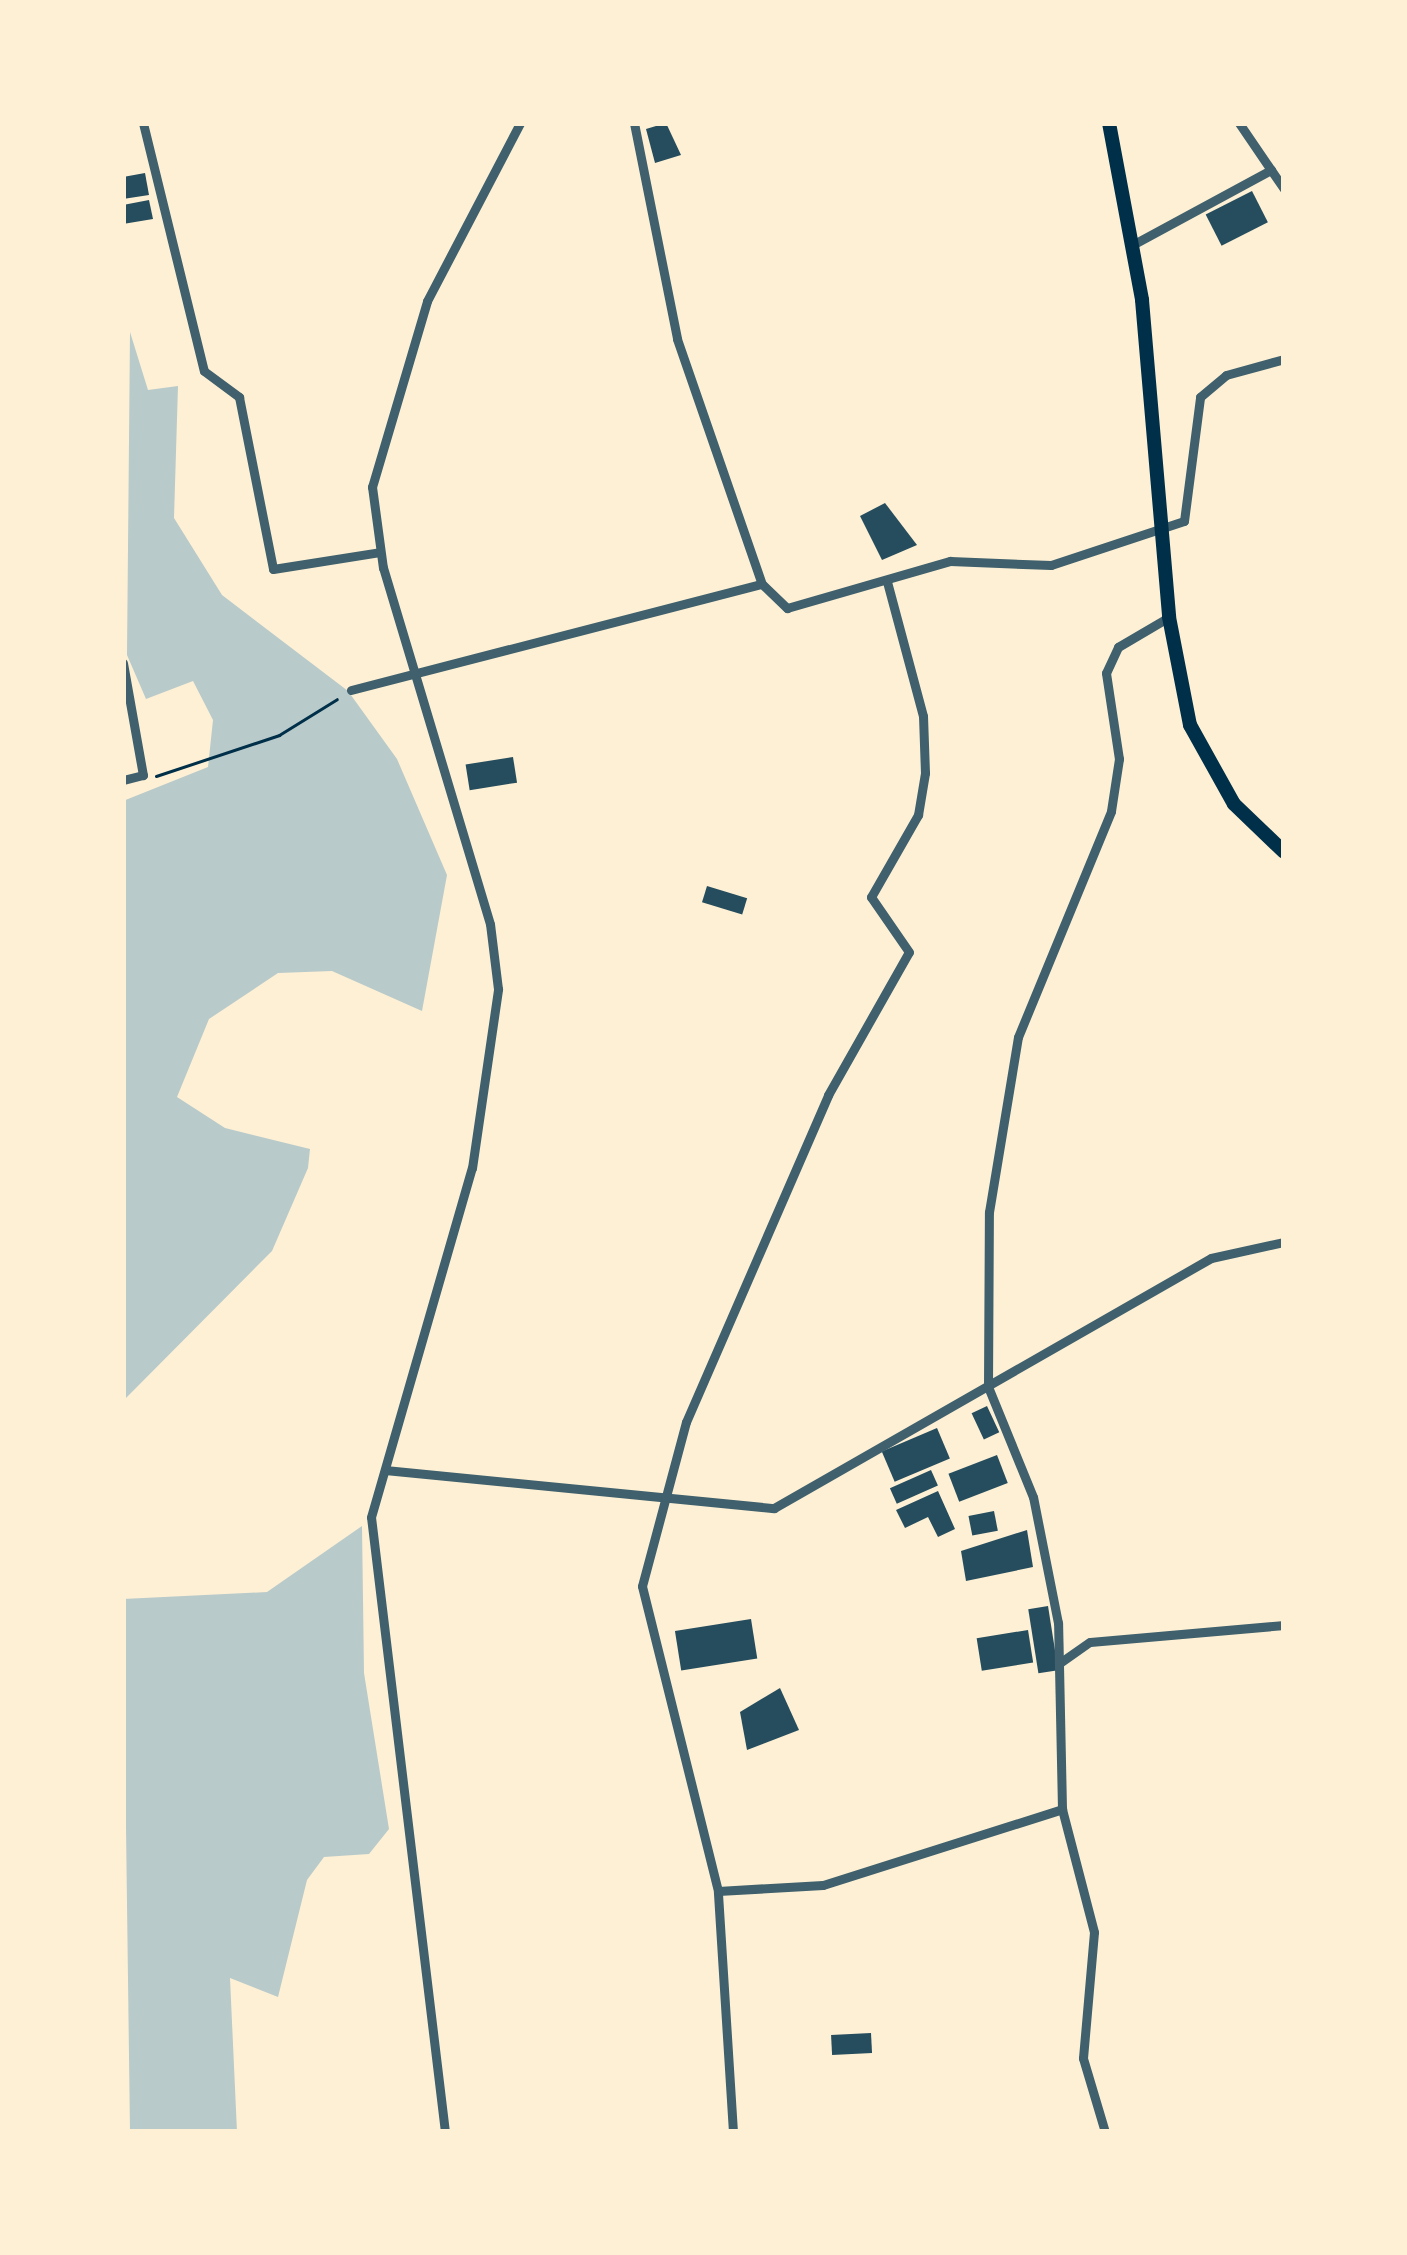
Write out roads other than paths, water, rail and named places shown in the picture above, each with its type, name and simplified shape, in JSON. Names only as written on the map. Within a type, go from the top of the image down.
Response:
[{"type":"main road","points":[[1108,123],[1134,244],[1169,617],[1208,768],[1284,852]]},
{"type":"street","points":[[143,123],[204,371],[238,397],[273,569],[380,552]]},
{"type":"street","points":[[445,2132],[374,1586],[371,1517],[500,1035],[490,924],[380,552],[372,487],[428,301],[520,123]]},
{"type":"street","points":[[634,123],[676,339],[761,584],[787,608],[950,561],[1051,565],[1184,521],[1195,485],[1200,397],[1226,375],[1284,359]]},
{"type":"street","points":[[1239,123],[1284,189]]},
{"type":"street","points":[[1134,244],[1271,170]]},
{"type":"street","points":[[733,2132],[718,1891],[702,1796],[642,1620],[642,1586],[673,1503],[686,1422],[829,1096],[909,952],[871,897],[918,815],[925,773],[923,716],[887,582]]},
{"type":"street","points":[[351,690],[413,669],[542,647],[761,584]]},
{"type":"street","points":[[1105,2132],[1083,2058],[1094,1932],[1062,1808],[1061,1662],[1033,1497],[988,1387],[989,1212],[1018,1036],[1111,811],[1119,759],[1106,673],[1118,647],[1169,617]]},
{"type":"street","points":[[123,662],[143,775],[123,780]]},
{"type":"street","points":[[385,1470],[673,1503],[774,1508],[1210,1258],[1284,1242]]},
{"type":"street","points":[[1061,1662],[1090,1642],[1284,1625]]},
{"type":"street","points":[[718,1891],[823,1885],[1062,1808]]}]
